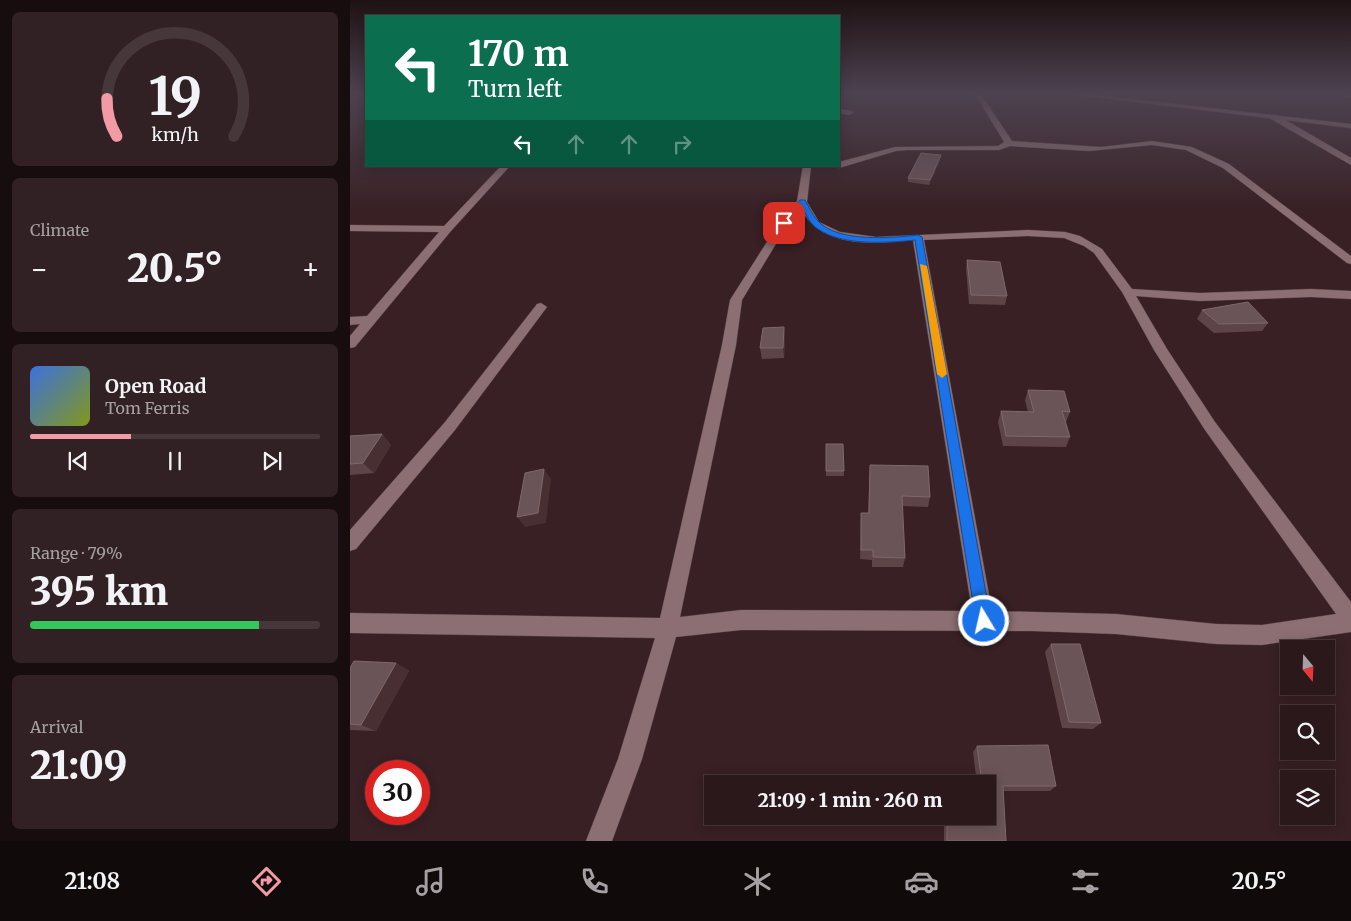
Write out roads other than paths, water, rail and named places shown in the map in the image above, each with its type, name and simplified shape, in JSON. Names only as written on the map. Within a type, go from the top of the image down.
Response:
[{"type":"street","points":[[1002,133],[1008,143]]},
{"type":"street","points":[[1302,133],[1351,162]]},
{"type":"street","points":[[840,165],[895,149],[947,146],[1000,148],[1008,143],[1102,149],[1124,145],[1159,143],[1190,147],[1205,153],[1226,166],[1351,261]]},
{"type":"street","points":[[350,344],[447,229],[505,167]]},
{"type":"street","points":[[599,841],[630,759],[668,628],[736,300],[784,223],[802,202],[807,167]]},
{"type":"street","points":[[802,202],[814,222],[822,228],[840,235],[864,240],[887,241],[918,237],[1043,232],[1071,236],[1083,240],[1098,251],[1128,292],[1161,350],[1210,426],[1351,618]]},
{"type":"street","points":[[350,228],[447,229]]},
{"type":"street","points":[[918,237],[984,621]]},
{"type":"street","points":[[1128,292],[1200,297],[1311,293],[1351,295]]},
{"type":"street","points":[[350,543],[450,426],[541,307]]},
{"type":"street","points":[[350,321],[369,320]]},
{"type":"street","points":[[350,623],[668,628],[741,620],[984,621],[1107,624],[1216,634],[1262,635],[1351,622]]}]
